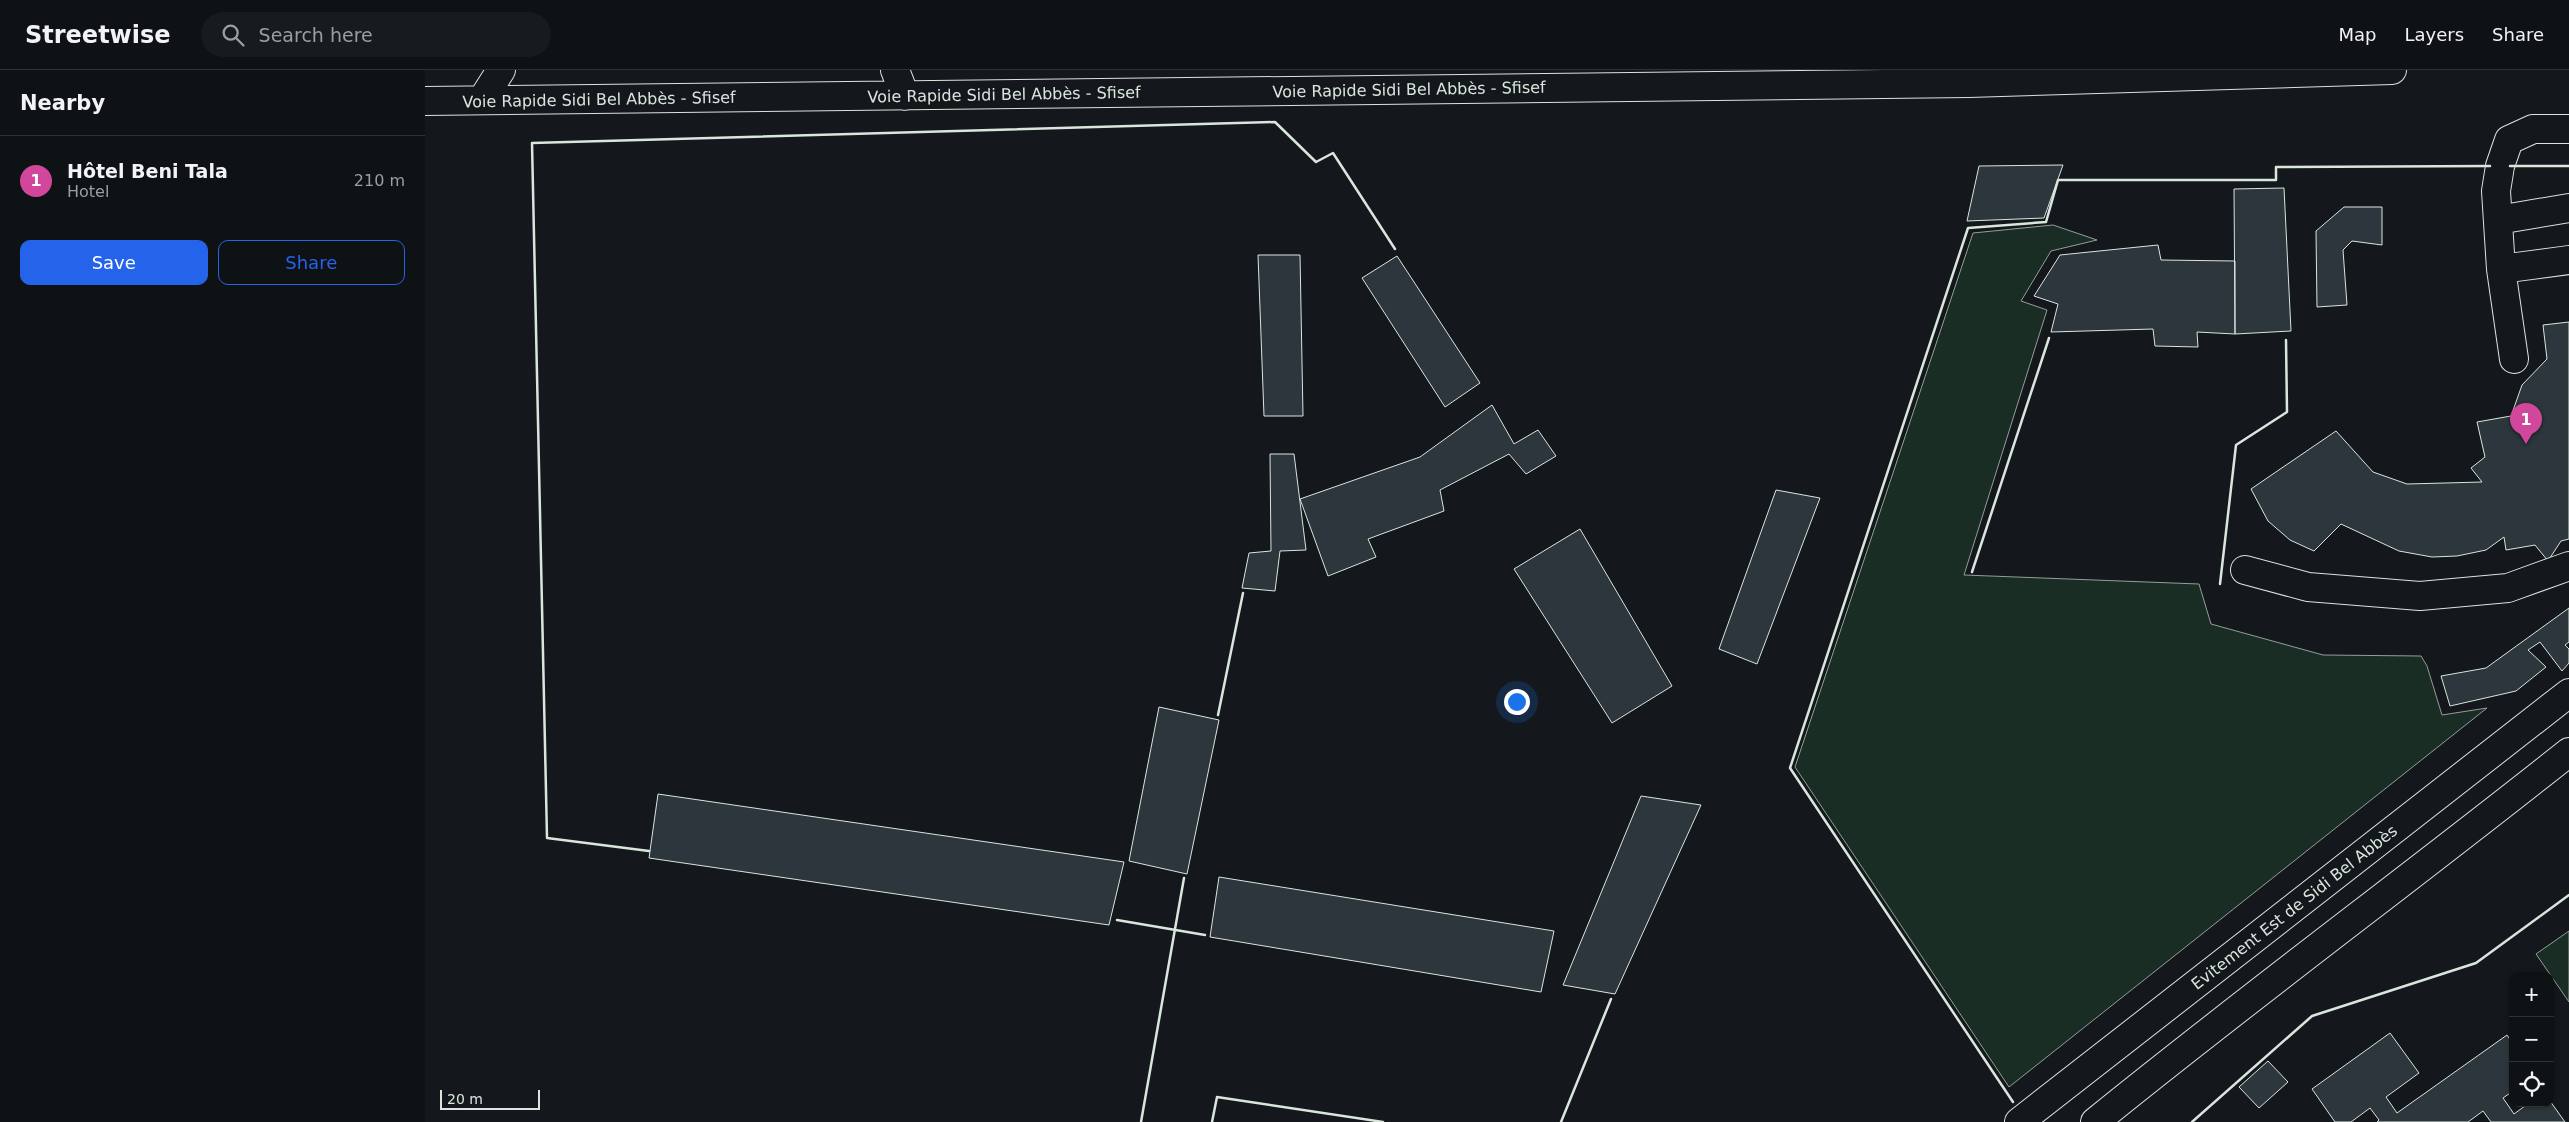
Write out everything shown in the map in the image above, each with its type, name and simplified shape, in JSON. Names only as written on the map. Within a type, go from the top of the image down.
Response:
[{"type":"main road","points":[[482,100],[501,70]]},
{"type":"main road","points":[[895,70],[905,96]]},
{"type":"main road","name":"Voie Rapide Sidi Bel Abbès - Sfisef","points":[[425,101],[905,96],[1309,80],[1969,83],[2392,70]]},
{"type":"main road","points":[[2514,359],[2501,269],[2496,191],[2500,166],[2509,140],[2533,129],[2569,128]]},
{"type":"main road","points":[[2499,220],[2569,208]]},
{"type":"main road","points":[[2501,269],[2569,260]]},
{"type":"main road","points":[[2245,570],[2308,587],[2420,596],[2508,588],[2569,566]]},
{"type":"main road","name":"Evitement Est de Sidi Bel Abbès","points":[[2019,1122],[2569,692]]},
{"type":"main road","points":[[2095,1122],[2209,1029],[2464,835],[2569,752]]},
{"type":"green space","points":[[2053,225],[2097,240],[2051,251],[2021,301],[2047,310],[1964,575],[2199,584],[2211,624],[2323,655],[2421,656],[2427,666],[2442,715],[2487,708],[2009,1087],[1795,767],[1973,233]]},
{"type":"green space","points":[[2569,931],[2569,1002],[2554,980],[2554,972],[2548,972],[2536,954]]},
{"type":"building","points":[[2063,165],[2044,218],[1967,221],[1979,166]]},
{"type":"building","points":[[2284,188],[2291,331],[2235,334],[2234,189]]},
{"type":"building","points":[[2344,207],[2382,207],[2382,245],[2352,241],[2343,250],[2347,305],[2317,307],[2316,231]]},
{"type":"building","points":[[2158,245],[2161,260],[2235,261],[2235,334],[2197,332],[2198,347],[2155,346],[2153,329],[2051,332],[2058,304],[2034,296],[2060,255]]},
{"type":"building","points":[[1258,255],[1300,255],[1303,416],[1264,416]]},
{"type":"building","points":[[1397,256],[1480,383],[1445,407],[1362,278]]},
{"type":"building","points":[[2569,322],[2569,539],[2561,541],[2548,561],[2535,545],[2506,550],[2504,537],[2486,550],[2457,556],[2432,557],[2399,551],[2341,524],[2314,551],[2290,540],[2268,521],[2251,489],[2336,431],[2373,472],[2407,484],[2482,482],[2471,468],[2485,457],[2477,422],[2511,416],[2522,385],[2547,359],[2543,325]]},
{"type":"building","points":[[1492,405],[1514,444],[1538,430],[1556,456],[1526,474],[1509,454],[1440,490],[1444,511],[1368,539],[1376,557],[1328,576],[1300,499],[1420,457]]},
{"type":"building","points":[[1270,454],[1294,454],[1306,550],[1280,551],[1275,591],[1242,588],[1249,553],[1271,551]]},
{"type":"building","points":[[1776,490],[1820,498],[1757,664],[1719,649]]},
{"type":"building","points":[[1580,529],[1672,686],[1612,723],[1514,569]]},
{"type":"building","points":[[2569,608],[2569,642],[2565,645],[2569,649],[2569,663],[2562,671],[2540,642],[2528,650],[2546,667],[2516,691],[2450,706],[2441,676],[2486,668]]},
{"type":"building","points":[[1159,707],[1219,720],[1187,874],[1129,861]]},
{"type":"building","points":[[658,794],[1124,862],[1109,925],[649,858]]},
{"type":"building","points":[[1641,796],[1701,805],[1615,994],[1563,985]]},
{"type":"building","points":[[1219,877],[1554,931],[1541,992],[1210,937]]},
{"type":"building","points":[[2390,1033],[2419,1073],[2386,1097],[2397,1113],[2507,1035],[2509,1038],[2509,1094],[2503,1098],[2509,1107],[2514,1114],[2524,1107],[2554,1107],[2565,1122],[2491,1122],[2483,1111],[2468,1122],[2377,1122],[2379,1120],[2370,1108],[2351,1122],[2335,1122],[2312,1089]]},
{"type":"building","points":[[2268,1061],[2288,1082],[2259,1108],[2239,1087]]},
{"type":"wall","points":[[649,851],[547,838],[532,143],[1275,122],[1316,162],[1333,153],[1395,249]]},
{"type":"wall","points":[[2013,1102],[1790,768],[1968,228],[2046,222],[2058,180],[2276,180],[2276,167],[2490,166]]},
{"type":"wall","points":[[2510,166],[2569,166]]},
{"type":"wall","points":[[1972,572],[2049,338]]},
{"type":"wall","points":[[2220,584],[2236,445],[2287,412],[2286,340]]},
{"type":"wall","points":[[1218,715],[1243,593]]},
{"type":"wall","points":[[1141,1122],[1184,878]]},
{"type":"wall","points":[[2192,1122],[2312,1016],[2476,963],[2569,895]]},
{"type":"wall","points":[[1117,920],[1205,935]]},
{"type":"wall","points":[[1561,1122],[1611,999]]},
{"type":"wall","points":[[1212,1122],[1217,1097],[1383,1122]]},
{"type":"place","name":"Hôtel Beni Tala","points":[[2526,444]]}]
